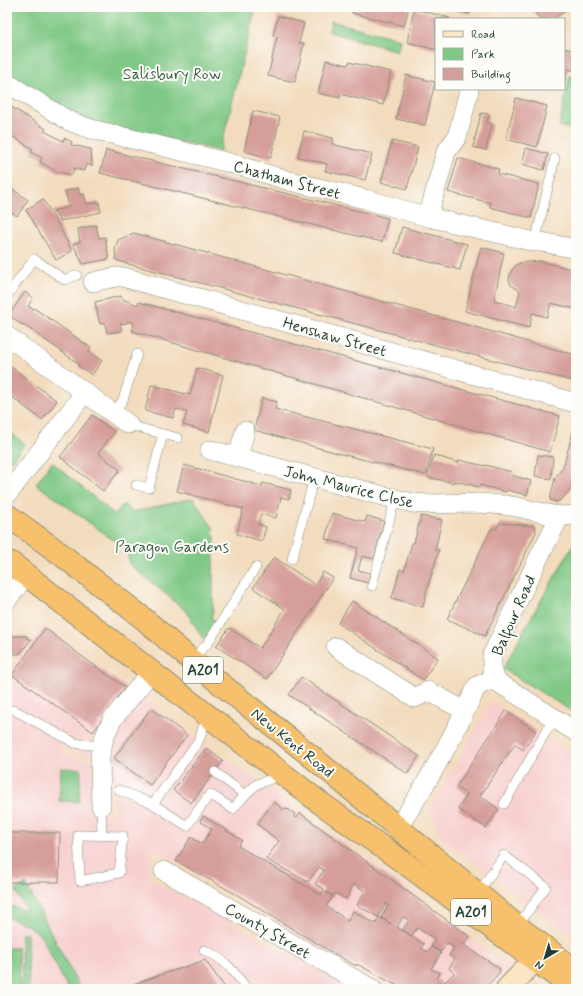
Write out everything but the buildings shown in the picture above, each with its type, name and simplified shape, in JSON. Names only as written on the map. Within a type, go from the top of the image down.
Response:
[{"type":"highway","name":"New Kent Road","points":[[7,515],[58,552],[144,620],[191,660],[398,827],[575,975]]},
{"type":"highway","name":"New Kent Road","points":[[13,564],[331,811],[413,869],[535,960],[575,975]]},
{"type":"main road","points":[[507,989],[535,960]]},
{"type":"street","name":"Chatham Street","points":[[7,83],[69,121],[91,129],[230,163],[290,181],[365,199],[428,217],[535,242],[576,249]]},
{"type":"street","points":[[428,217],[446,152],[457,137],[469,91]]},
{"type":"street","name":"Henshaw Street","points":[[85,279],[123,277],[576,403]]},
{"type":"street","points":[[7,336],[121,418]]},
{"type":"street","points":[[7,495],[85,392]]},
{"type":"street","points":[[238,457],[245,431]]},
{"type":"street","name":"John Maurice Close","points":[[210,450],[414,503],[479,503],[517,507],[557,516],[576,515]]},
{"type":"street","name":"Balfour Road","points":[[496,681],[492,670],[492,655],[556,524],[557,516]]},
{"type":"street","points":[[7,600],[13,564]]},
{"type":"street","points":[[336,647],[415,698],[428,691],[465,711]]},
{"type":"street","points":[[101,806],[100,755],[104,738],[112,720],[151,672]]},
{"type":"street","points":[[398,827],[432,774],[477,686],[492,680],[496,681],[576,732]]},
{"type":"street","name":"County Street","points":[[164,871],[372,989]]},
{"type":"lane","points":[[535,242],[555,158]]},
{"type":"lane","points":[[7,296],[34,259],[65,280],[85,279]]},
{"type":"lane","points":[[137,354],[124,400],[121,418],[140,428],[178,438]]},
{"type":"lane","points":[[136,485],[149,488],[163,434]]},
{"type":"lane","points":[[292,559],[314,478]]},
{"type":"lane","points":[[372,586],[395,499]]},
{"type":"lane","points":[[191,660],[208,643],[256,567]]},
{"type":"lane","points":[[14,710],[75,743],[102,746]]},
{"type":"lane","points":[[153,804],[194,756],[207,716]]},
{"type":"lane","points":[[504,804],[554,718]]},
{"type":"lane","points":[[215,772],[245,795]]},
{"type":"lane","points":[[119,790],[153,804],[187,826],[210,794],[233,809],[257,784],[283,774]]},
{"type":"lane","points":[[101,806],[102,835]]},
{"type":"lane","points":[[78,835],[102,835],[123,836],[119,873],[80,881],[78,835]]},
{"type":"lane","points":[[478,893],[504,855],[546,887],[517,926]]},
{"type":"lane","points":[[204,950],[215,955],[226,963],[247,989]]},
{"type":"shaded area","points":[[42,626],[396,881],[511,967],[491,989],[387,989],[153,848],[148,880],[152,880],[353,989],[7,989],[7,673]],"holes":[[[61,746],[112,766],[115,815],[92,809],[93,761],[59,754]]]},
{"type":"shaded area","points":[[491,701],[576,756],[576,938],[442,839],[436,829],[430,807],[455,766]]},
{"type":"green space","name":"Salisbury Row","points":[[7,7],[256,7],[220,151],[87,120],[7,74]]},
{"type":"green space","points":[[331,21],[400,39],[398,51],[329,32]]},
{"type":"green space","points":[[570,76],[576,77],[576,131],[559,126]]},
{"type":"green space","points":[[7,430],[25,444],[7,466]]},
{"type":"green space","name":"Paragon Gardens","points":[[52,462],[115,515],[123,504],[133,512],[193,498],[214,529],[212,533],[215,536],[213,610],[211,618],[217,622],[203,639],[186,611],[129,564],[127,550],[36,484]]},
{"type":"green space","points":[[576,540],[576,714],[503,669]]},
{"type":"green space","points":[[61,768],[81,769],[79,802],[59,801]]},
{"type":"green space","points":[[26,884],[80,989],[68,989],[42,938],[35,930],[7,917],[7,905],[27,911],[15,890]]},
{"type":"green space","points":[[21,934],[27,934],[29,989],[22,989]]},
{"type":"green space","points":[[7,948],[18,948],[20,989],[7,989]]}]
